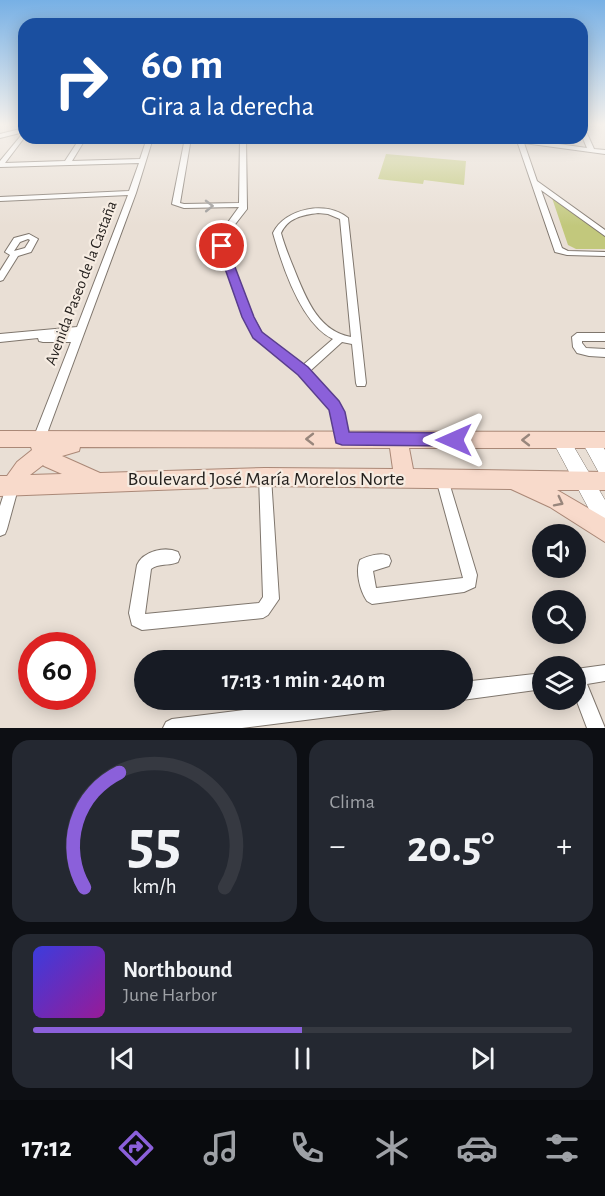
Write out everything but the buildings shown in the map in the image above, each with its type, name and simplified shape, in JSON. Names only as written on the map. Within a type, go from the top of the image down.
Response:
[{"type":"main road","points":[[0,439],[41,446],[102,439],[597,440],[605,467]]},
{"type":"main road","points":[[398,439],[404,478]]},
{"type":"main road","points":[[561,440],[605,519]]},
{"type":"main road","points":[[41,446],[51,460],[100,481]]},
{"type":"main road","points":[[7,485],[41,446]]},
{"type":"main road","name":"Boulevard José María Morelos Norte","points":[[7,485],[265,477],[509,478],[605,481]]},
{"type":"main road","points":[[509,478],[557,500],[605,531]]},
{"type":"street","points":[[5,158],[0,165],[142,161]]},
{"type":"street","points":[[68,162],[71,158]]},
{"type":"street","name":"Avenida Paseo de la Castaña","points":[[41,446],[77,334],[132,193],[143,158]]},
{"type":"street","points":[[184,158],[176,204],[184,206],[243,205]]},
{"type":"street","points":[[243,158],[243,205],[241,213],[222,236],[222,246],[248,317],[258,335],[300,369],[334,406],[338,412],[342,438]]},
{"type":"street","points":[[526,158],[558,250],[567,253],[605,254]]},
{"type":"street","points":[[534,182],[605,234]]},
{"type":"street","points":[[0,199],[132,193]]},
{"type":"street","points":[[356,341],[339,339],[307,311],[278,237],[279,226],[295,214],[333,213],[344,218],[361,383]]},
{"type":"street","points":[[0,278],[15,254]]},
{"type":"street","points":[[0,338],[31,336],[42,338],[77,334]]},
{"type":"street","points":[[605,337],[577,337],[575,340],[577,349],[581,352],[605,352]]},
{"type":"street","points":[[300,369],[339,339]]},
{"type":"street","points":[[173,557],[151,559],[144,565],[137,613],[138,619],[142,622],[263,610],[271,599],[265,477]]},
{"type":"street","points":[[384,561],[365,565],[369,591],[372,596],[464,585],[470,582],[470,575],[442,478]]},
{"type":"street","points":[[0,529],[7,485]]},
{"type":"street","points":[[586,676],[605,673]]},
{"type":"street","points":[[473,690],[532,682]]},
{"type":"street","points":[[586,702],[596,728]]},
{"type":"street","points":[[172,728],[314,710]]},
{"type":"green space","points":[[385,158],[466,161],[464,185],[424,180],[423,184],[378,179]]},
{"type":"green space","points":[[552,198],[605,236],[605,249],[576,249],[568,245]]},
{"type":"route","points":[[222,246],[248,317],[258,335],[303,371],[334,406],[338,412],[342,438],[454,440]]}]
